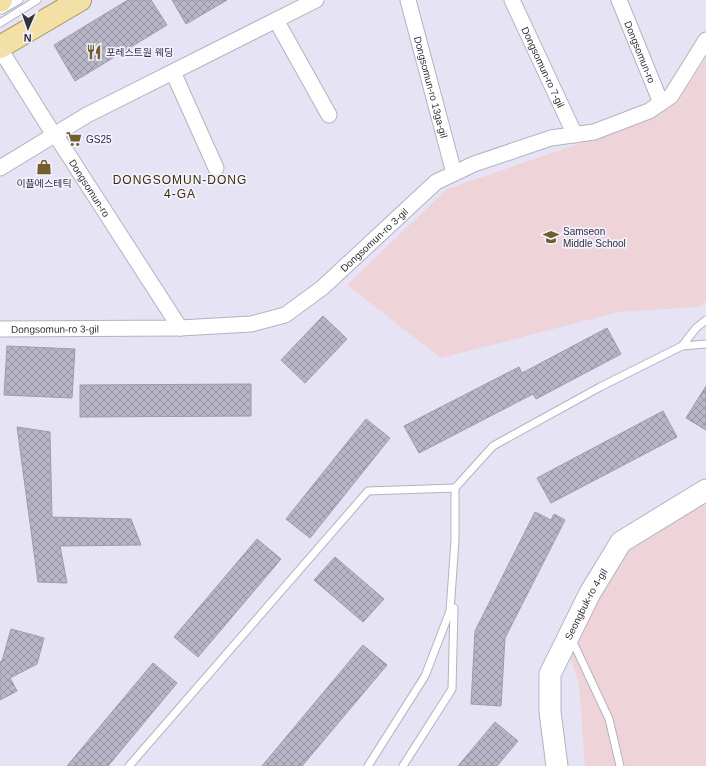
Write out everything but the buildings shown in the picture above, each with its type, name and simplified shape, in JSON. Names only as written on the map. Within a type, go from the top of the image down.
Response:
[{"type":"main road","name":"Dongsomun-ro","points":[[0,48],[80,0]]},
{"type":"street","points":[[0,168],[87,115],[316,0]]},
{"type":"street","name":"Dongsomun-ro 13ga-gil","points":[[408,0],[454,173]]},
{"type":"street","name":"Dongsomun-ro 7-gil","points":[[512,0],[575,135]]},
{"type":"street","name":"Dongsomun-ro","points":[[619,0],[661,103]]},
{"type":"street","points":[[276,20],[330,115]]},
{"type":"street","name":"Dongsomun-ro 3-gil","points":[[0,329],[180,328],[251,324],[286,315],[322,288],[436,182],[474,164],[551,138],[594,132],[649,112],[671,96],[706,40]]},
{"type":"street","name":"Dongsomun-ro","points":[[0,48],[54,135],[55,134],[180,328]]},
{"type":"street","points":[[173,72],[216,168]]},
{"type":"street","name":"Seongbuk-ro 4-gil","points":[[557,766],[550,712],[550,674],[590,593],[621,542],[706,490]]},
{"type":"lane","points":[[0,11],[19,0]]},
{"type":"lane","points":[[0,23],[38,0]]},
{"type":"lane","points":[[682,346],[696,328],[706,320]]},
{"type":"lane","points":[[403,766],[452,688],[455,540],[454,488],[493,446],[600,387],[682,346],[706,344]]},
{"type":"lane","points":[[128,766],[368,491],[454,488]]},
{"type":"lane","points":[[368,766],[425,676],[450,611],[455,540]]},
{"type":"lane","points":[[569,634],[609,719],[620,766]]},
{"type":"shaded area","name":"Samseon Middle School","points":[[706,58],[706,301],[699,307],[619,312],[441,358],[347,285],[447,189],[651,119],[677,103]]},
{"type":"shaded area","points":[[706,502],[706,766],[585,766],[579,684],[570,656],[623,548]]},
{"type":"place","name":"포레스트원 웨딩","points":[[94,52]]},
{"type":"place","name":"GS25","points":[[74,139]]},
{"type":"place","name":"이플에스테틱","points":[[44,167]]},
{"type":"place","name":"Samseon Middle School","points":[[551,237]]},
{"type":"district","name":"DONGSOMUN-DONG 4-GA","points":[[180,187]]}]
